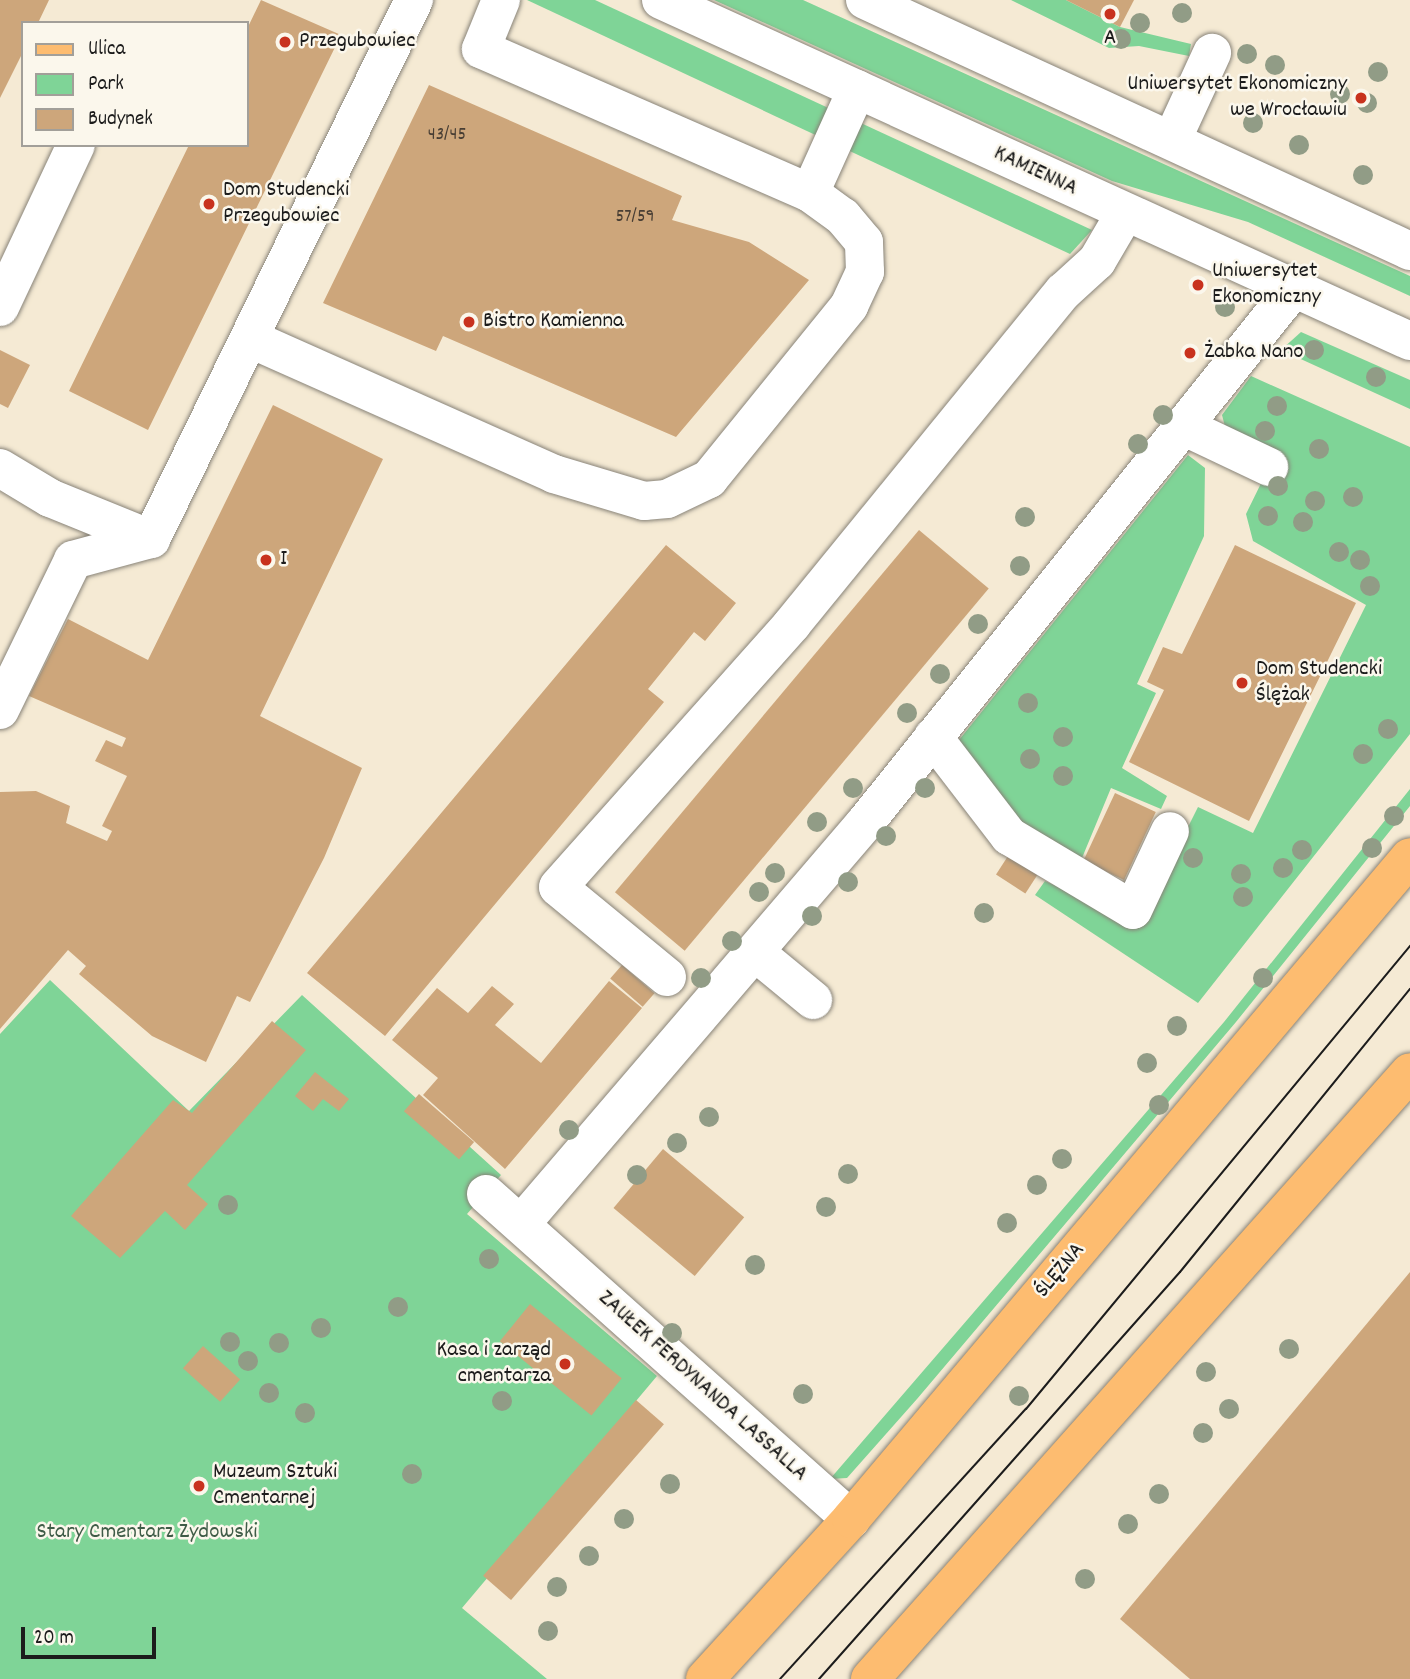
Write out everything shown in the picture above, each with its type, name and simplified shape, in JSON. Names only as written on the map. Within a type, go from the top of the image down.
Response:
[{"type":"main road","name":"ŚLĘŻNA","points":[[705,1679],[851,1519],[1410,857]]},
{"type":"main road","points":[[870,1679],[1410,1072]]},
{"type":"street","points":[[0,710],[73,559],[151,539],[251,339],[414,0]]},
{"type":"street","points":[[251,339],[554,474],[645,501],[667,499],[709,479],[849,306],[864,272],[864,242],[810,193],[481,49],[502,0]]},
{"type":"street","name":"KAMIENNA","points":[[661,0],[1410,341]]},
{"type":"street","points":[[865,0],[1410,251]]},
{"type":"street","points":[[1172,140],[1212,52]]},
{"type":"street","points":[[810,193],[857,89]]},
{"type":"street","points":[[0,307],[75,147]]},
{"type":"street","points":[[667,977],[558,887],[792,624],[1063,292],[1097,261],[1125,213]]},
{"type":"street","points":[[521,1224],[756,953],[1187,428],[1295,287]]},
{"type":"street","points":[[1187,428],[1269,467]]},
{"type":"street","points":[[0,468],[50,498],[151,539]]},
{"type":"street","points":[[933,737],[1009,836],[1133,910],[1170,831]]},
{"type":"street","points":[[756,953],[813,1000]]},
{"type":"street","name":"ZAUŁEK FERDYNANDA LASSALLA","points":[[486,1195],[851,1519]]},
{"type":"green space","points":[[527,0],[595,0],[1092,230],[1070,254]]},
{"type":"green space","points":[[714,0],[803,0],[1410,276],[1410,296],[1248,222],[1112,181]]},
{"type":"green space","points":[[1011,0],[1066,0],[1120,27],[1191,44],[1189,56],[1139,46],[1109,48]]},
{"type":"green space","points":[[1301,332],[1410,380],[1410,409],[1281,350]]},
{"type":"green space","points":[[1251,376],[1410,447],[1410,734],[1198,1003],[1035,895],[1045,881],[1140,923],[1198,807],[1253,833],[1366,605],[1253,541],[1246,514],[1270,465],[1230,446],[1222,415]]},
{"type":"green space","points":[[1188,455],[1205,468],[1204,536],[1137,684],[1156,693],[1122,768],[1167,796],[1161,809],[1111,788],[1077,870],[1027,836],[959,740]]},
{"type":"green space","points":[[1410,789],[1410,806],[1236,1022],[847,1478],[830,1479],[1224,1022]]},
{"type":"green space","name":"Stary Cmentarz Żydowski","points":[[50,980],[189,1111],[302,995],[501,1175],[467,1214],[657,1376],[462,1608],[547,1679],[0,1679],[0,1034]]},
{"type":"building","points":[[0,0],[49,0],[39,21],[21,21],[21,56],[0,98]]},
{"type":"building","name":"Dom Studencki Przegubowiec","points":[[261,0],[341,35],[148,430],[69,391],[188,147],[248,147],[248,27]]},
{"type":"building","name":"A","points":[[1066,0],[1134,0],[1120,27]]},
{"type":"building","points":[[429,85],[682,196],[672,220],[749,242],[809,280],[676,437],[443,336],[436,351],[323,303]]},
{"type":"building","points":[[0,350],[30,365],[8,408],[0,404]]},
{"type":"building","points":[[273,405],[383,459],[260,716],[362,768],[324,858],[250,1002],[237,996],[206,1062],[152,1036],[79,974],[86,966],[68,950],[0,1029],[0,792],[36,791],[70,806],[66,823],[107,841],[112,831],[102,826],[127,776],[95,761],[106,740],[122,747],[126,738],[29,696],[68,619],[148,660]]},
{"type":"building","points":[[919,530],[989,588],[685,951],[615,892]]},
{"type":"building","points":[[666,545],[736,603],[705,641],[694,632],[648,689],[664,702],[385,1036],[307,973]]},
{"type":"building","name":"Dom Studencki Ślężak","points":[[1235,545],[1356,603],[1249,821],[1129,762],[1164,690],[1147,682],[1163,647],[1182,654]]},
{"type":"building","points":[[1115,793],[1156,812],[1124,880],[1083,861]]},
{"type":"building","points":[[1008,856],[1037,875],[1025,894],[996,874]]},
{"type":"building","points":[[622,965],[654,993],[643,1007],[610,979]]},
{"type":"building","points":[[609,981],[642,1008],[505,1169],[423,1095],[438,1078],[392,1040],[437,988],[468,1013],[492,986],[514,1004],[495,1025],[541,1063]]},
{"type":"building","points":[[272,1021],[306,1050],[187,1185],[208,1204],[185,1230],[165,1211],[120,1258],[71,1216],[173,1100],[192,1113]]},
{"type":"building","points":[[315,1072],[349,1099],[339,1111],[323,1099],[313,1111],[295,1096]]},
{"type":"building","points":[[419,1094],[474,1142],[459,1159],[404,1111]]},
{"type":"building","points":[[663,1149],[744,1217],[695,1276],[614,1208]]},
{"type":"building","points":[[1410,1272],[1410,1679],[1190,1679],[1120,1619]]},
{"type":"building","name":"Kasa i zarząd cmentarza","points":[[530,1304],[622,1378],[591,1416],[500,1341]]},
{"type":"building","points":[[203,1346],[240,1379],[220,1402],[183,1368]]},
{"type":"building","points":[[636,1400],[664,1424],[511,1600],[483,1576]]},
{"type":"tram line","points":[[780,1679],[1026,1409],[1410,946]]},
{"type":"tram line","points":[[819,1679],[1180,1272],[1410,989]]},
{"type":"place","name":"A","points":[[1110,14]]},
{"type":"place","name":"Przegubowiec","points":[[285,42]]},
{"type":"place","name":"Uniwersytet Ekonomiczny we Wrocławiu","points":[[1361,98]]},
{"type":"place","name":"Dom Studencki Przegubowiec","points":[[209,204]]},
{"type":"place","name":"Uniwersytet Ekonomiczny","points":[[1198,285]]},
{"type":"place","name":"Bistro Kamienna","points":[[469,322]]},
{"type":"place","name":"Żabka Nano","points":[[1190,353]]},
{"type":"place","name":"I","points":[[266,560]]},
{"type":"place","name":"Dom Studencki Ślężak","points":[[1242,683]]},
{"type":"place","name":"Kasa i zarząd cmentarza","points":[[565,1364]]},
{"type":"place","name":"Muzeum Sztuki Cmentarnej","points":[[199,1486]]}]
